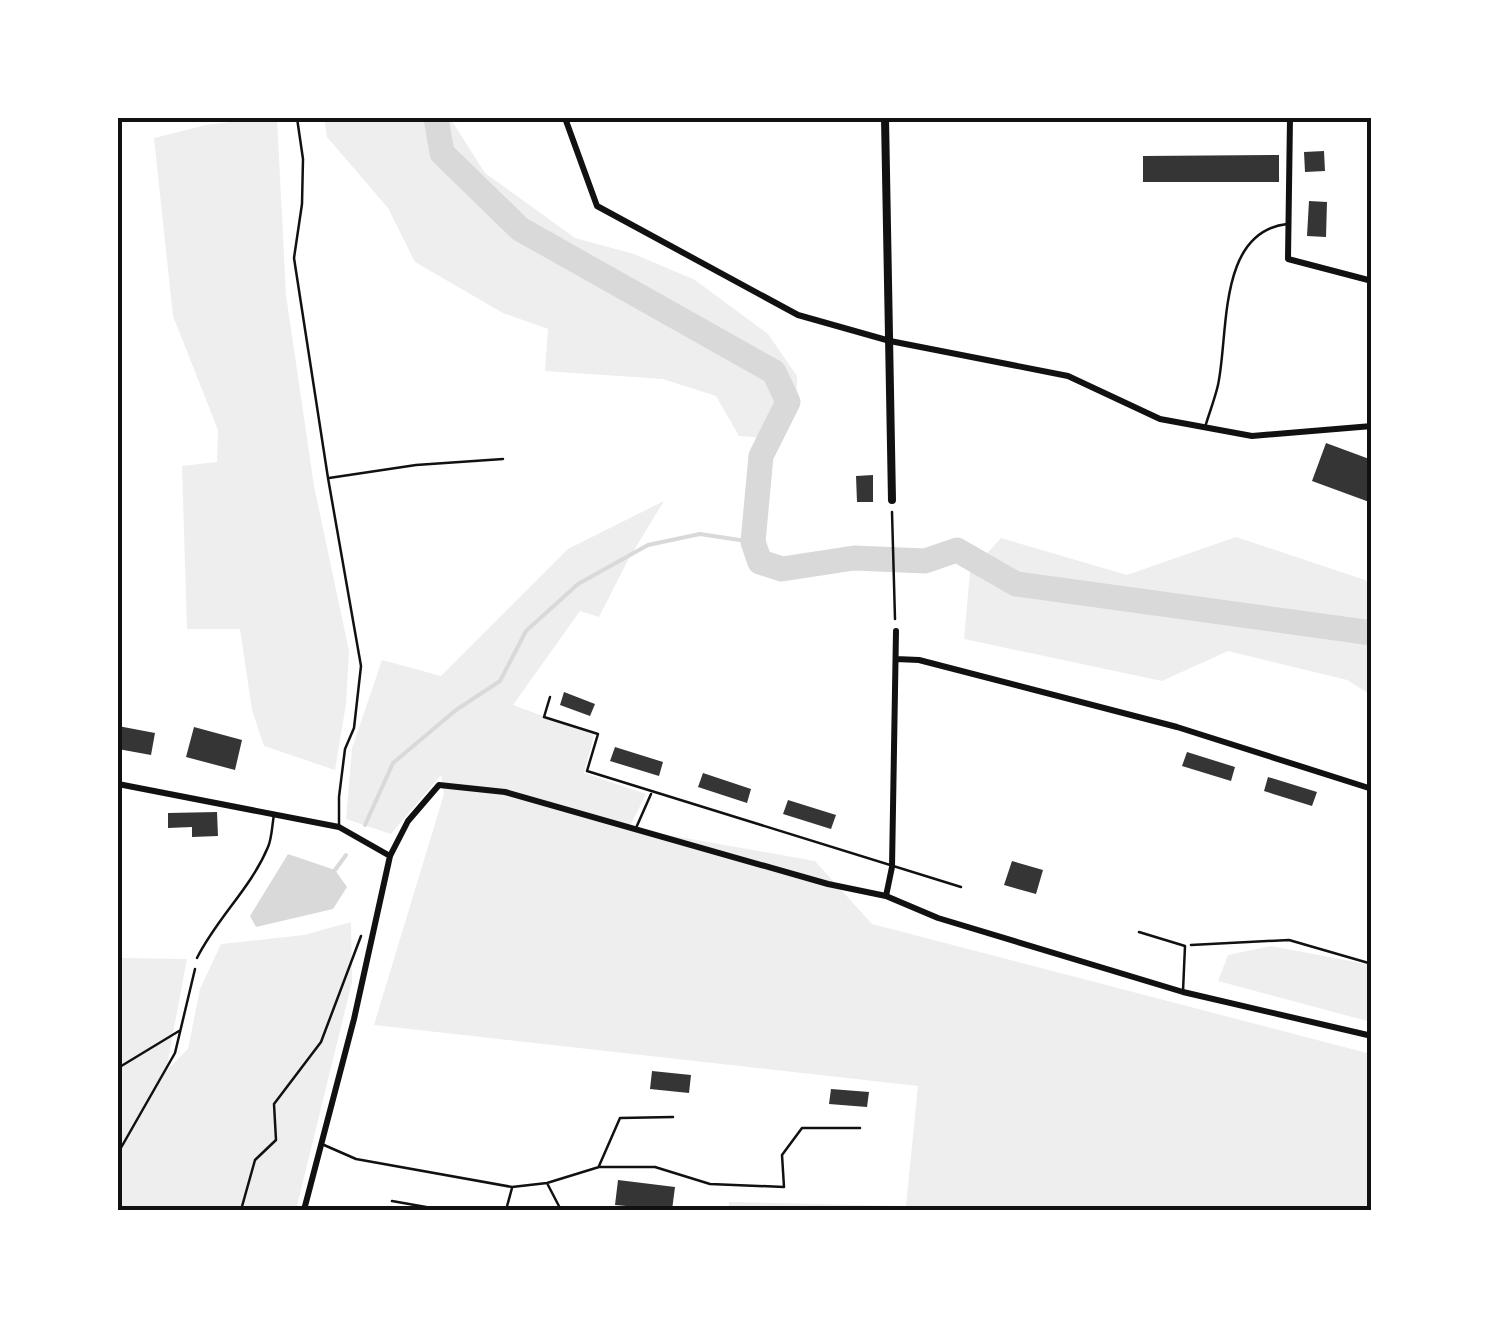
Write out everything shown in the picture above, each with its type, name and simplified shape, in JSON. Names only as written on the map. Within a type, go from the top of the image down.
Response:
[{"type":"street","points":[[565,118],[597,206],[798,316],[890,341],[1068,376],[1160,419],[1252,436],[1372,426]]},
{"type":"street","points":[[886,118],[892,500]]},
{"type":"street","points":[[1290,118],[1288,259],[1372,281]]},
{"type":"street","points":[[886,896],[892,867],[896,631]]},
{"type":"street","points":[[896,659],[919,660],[1177,727],[1372,789]]},
{"type":"street","points":[[118,784],[339,828],[390,856]]},
{"type":"street","points":[[304,1210],[354,1019],[390,856],[408,820],[439,785],[504,792],[828,884],[886,896],[938,918],[1183,992],[1372,1036]]},
{"type":"lane","points":[[297,118],[303,158],[302,204],[294,258],[361,666],[354,728],[345,749],[339,828]]},
{"type":"lane","points":[[1205,427],[1218,385],[1228,289],[1252,240],[1266,226],[1288,224]]},
{"type":"lane","points":[[328,478],[416,465],[503,459]]},
{"type":"lane","points":[[550,696],[544,717],[598,734],[588,770],[651,793],[961,887]]},
{"type":"lane","points":[[636,830],[651,793]]},
{"type":"lane","points":[[197,958],[211,930],[248,882],[269,845],[274,814]]},
{"type":"lane","points":[[1139,932],[1185,946],[1183,992]]},
{"type":"lane","points":[[598,1167],[620,1118],[673,1117]]},
{"type":"lane","points":[[321,1144],[356,1159],[512,1186],[547,1184],[598,1167],[655,1167],[710,1184],[784,1186],[782,1155],[802,1128],[860,1128]]},
{"type":"lane","points":[[547,1184],[561,1210]]},
{"type":"lane","points":[[506,1210],[512,1186]]},
{"type":"lane","points":[[392,1201],[443,1210]]},
{"type":"path","points":[[892,500],[896,631]]},
{"type":"path","points":[[241,1210],[256,1160],[276,1140],[274,1104],[322,1042],[363,931]]},
{"type":"path","points":[[1185,946],[1289,940],[1372,964]]},
{"type":"path","points":[[118,1154],[175,1053],[197,958]]},
{"type":"path","points":[[118,1068],[180,1030]]},
{"type":"shaded area","points":[[277,118],[286,295],[314,486],[349,651],[346,704],[335,770],[264,746],[252,710],[240,629],[187,629],[182,466],[217,462],[218,430],[173,316],[154,138],[206,125]]},
{"type":"shaded area","points":[[324,118],[450,118],[485,173],[575,238],[634,254],[695,280],[768,334],[797,376],[796,411],[781,439],[739,436],[716,396],[663,379],[545,371],[548,329],[503,313],[415,262],[388,208],[327,137]]},
{"type":"shaded area","points":[[664,501],[599,617],[580,611],[513,705],[594,735],[584,773],[646,794],[629,828],[815,861],[872,924],[1371,1054],[1371,1210],[728,1210],[729,1202],[906,1206],[918,1086],[374,1025],[444,794],[441,775],[391,834],[346,819],[352,748],[382,660],[441,676],[568,549]]},
{"type":"shaded area","points":[[1236,537],[1371,582],[1371,695],[1347,680],[1228,651],[1162,681],[964,639],[970,572],[1001,538],[1127,575]]},
{"type":"shaded area","points":[[288,854],[335,870],[347,887],[333,909],[256,927],[250,916]]},
{"type":"shaded area","points":[[351,922],[352,982],[296,1210],[118,1210],[118,958],[187,959],[166,1071],[188,1049],[200,989],[221,944],[304,935]]},
{"type":"shaded area","points":[[1271,946],[1371,965],[1371,1022],[1218,981],[1228,955]]},
{"type":"building","points":[[1324,151],[1325,171],[1305,172],[1304,152]]},
{"type":"building","points":[[1279,155],[1279,182],[1143,182],[1143,156]]},
{"type":"building","points":[[1309,201],[1327,202],[1326,237],[1307,236]]},
{"type":"building","points":[[1326,443],[1372,460],[1372,503],[1312,481]]},
{"type":"building","points":[[873,475],[873,502],[857,502],[856,476]]},
{"type":"building","points":[[564,692],[595,704],[590,716],[560,705]]},
{"type":"building","points":[[118,726],[155,733],[151,755],[118,749]]},
{"type":"building","points":[[194,727],[242,740],[235,770],[186,757]]},
{"type":"building","points":[[615,747],[663,762],[659,776],[610,761]]},
{"type":"building","points":[[1187,752],[1235,767],[1231,781],[1182,766]]},
{"type":"building","points":[[703,773],[751,789],[747,803],[698,787]]},
{"type":"building","points":[[1268,777],[1317,792],[1312,806],[1264,791]]},
{"type":"building","points":[[788,800],[836,815],[831,829],[783,814]]},
{"type":"building","points":[[217,812],[218,836],[192,837],[192,827],[168,828],[168,813]]},
{"type":"building","points":[[1012,861],[1043,870],[1036,894],[1004,885]]},
{"type":"building","points":[[652,1071],[691,1075],[689,1093],[650,1089]]},
{"type":"building","points":[[831,1089],[869,1092],[867,1107],[829,1104]]},
{"type":"building","points":[[618,1180],[675,1187],[672,1210],[615,1205]]},
{"type":"waterway","points":[[436,118],[442,153],[520,229],[774,372],[788,402],[761,456],[753,542],[760,562],[782,569],[854,558],[925,561],[957,550],[1016,584],[1372,633]]},
{"type":"waterway","points":[[365,825],[393,763],[456,710],[500,681],[526,631],[578,584],[648,545],[700,534],[753,542]]},
{"type":"waterway","points":[[335,870],[346,855]]}]
